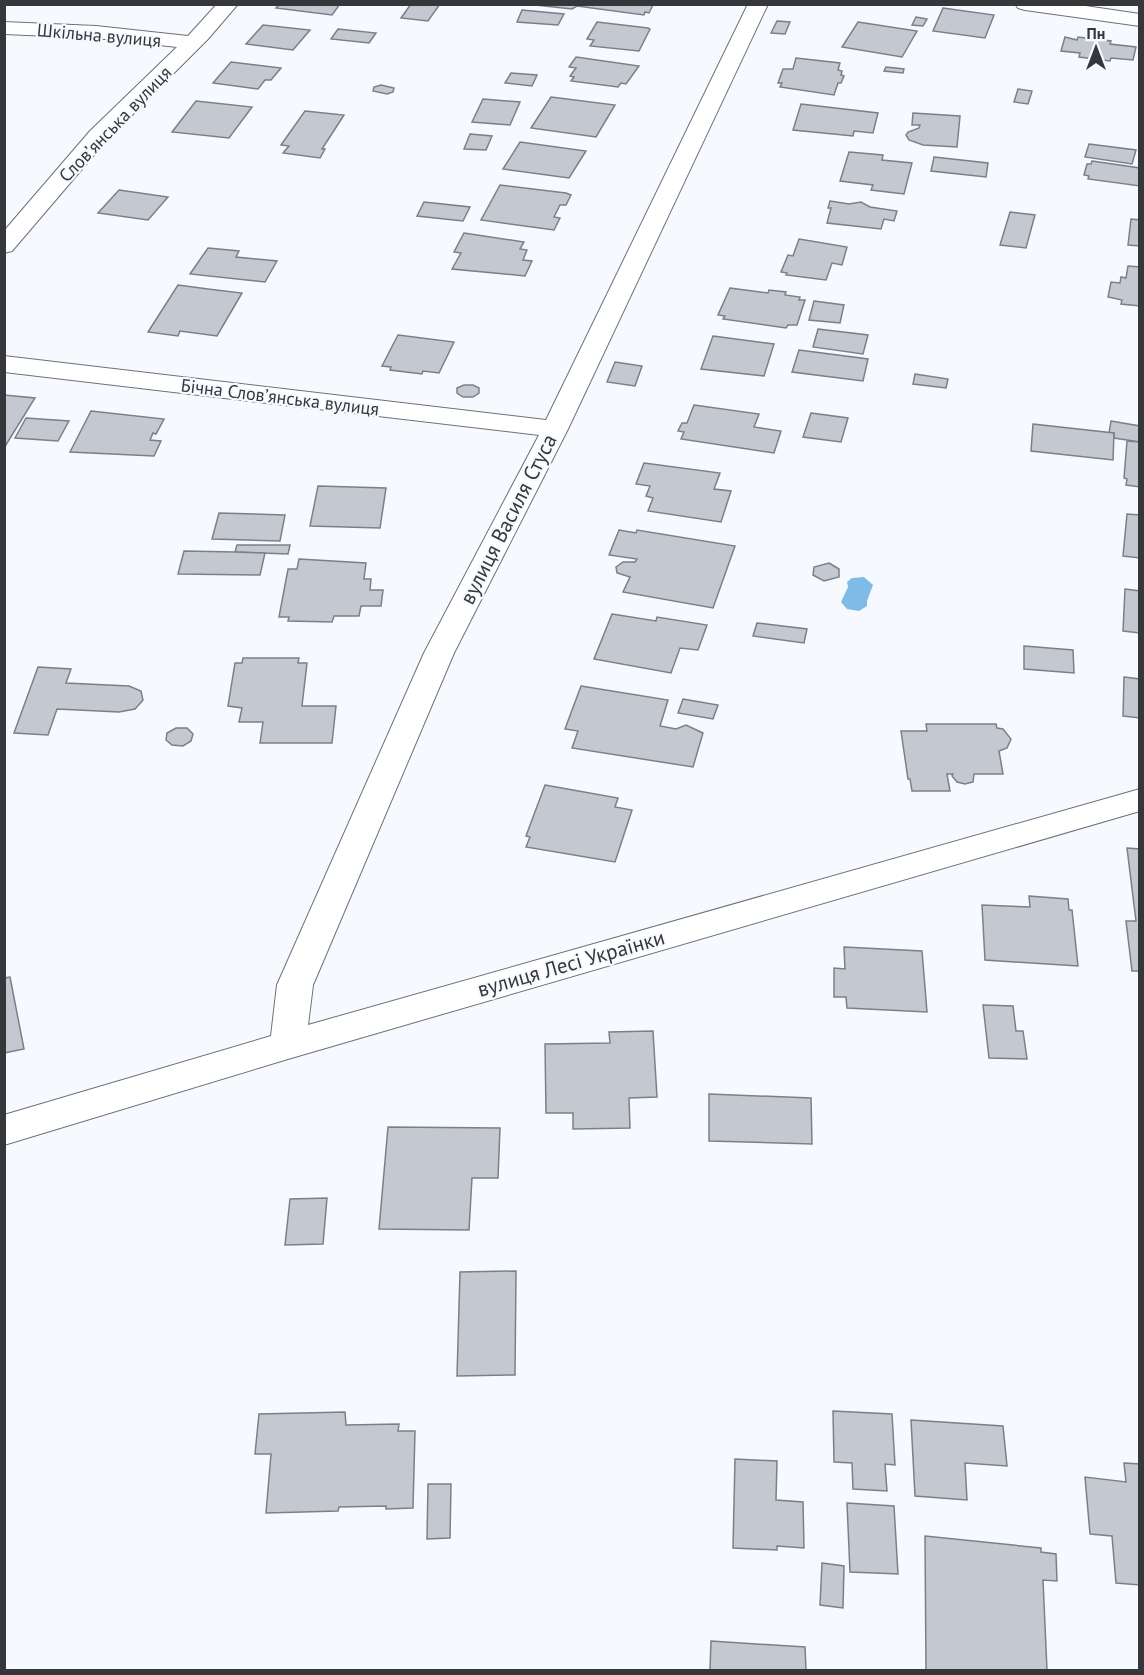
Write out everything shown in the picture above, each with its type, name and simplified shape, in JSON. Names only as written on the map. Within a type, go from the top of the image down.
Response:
[{"type":"street","name":"Словʼянська вулиця","points":[[4,246],[98,136],[193,43],[228,4]]},
{"type":"street","name":"вулиця Василя Стуса","points":[[288,1044],[295,985],[439,653],[555,429],[758,4]]},
{"type":"street","points":[[1025,4],[1140,20]]},
{"type":"street","name":"Шкільна вулиця","points":[[4,28],[96,32],[193,43]]},
{"type":"street","name":"Бічна Словʼянська вулиця","points":[[4,364],[555,429]]},
{"type":"street","name":"вулиця Лесі Українки","points":[[4,1130],[288,1044],[1140,800]]},
{"type":"water","points":[[864,577],[873,585],[867,606],[859,611],[847,609],[841,602],[848,587],[847,582],[852,578]]},
{"type":"building","points":[[280,4],[340,4],[332,15],[276,8]]},
{"type":"building","points":[[411,4],[440,4],[428,21],[401,18]]},
{"type":"building","points":[[526,4],[653,5],[649,13],[645,12],[644,15],[577,6],[572,9]]},
{"type":"building","points":[[943,8],[994,15],[985,38],[933,31]]},
{"type":"building","points":[[522,10],[564,14],[558,25],[517,22]]},
{"type":"building","points":[[916,17],[927,19],[923,26],[912,25]]},
{"type":"building","points":[[777,21],[790,22],[785,34],[771,33]]},
{"type":"building","points":[[597,22],[650,29],[639,51],[590,46],[594,40],[587,39]]},
{"type":"building","points":[[858,22],[917,31],[902,57],[842,47]]},
{"type":"building","points":[[263,25],[310,30],[293,50],[246,44]]},
{"type":"building","points":[[338,29],[376,33],[369,43],[331,39]]},
{"type":"building","points":[[1065,37],[1077,40],[1078,37],[1111,41],[1110,44],[1136,47],[1133,60],[1111,58],[1110,61],[1079,57],[1080,53],[1061,51]]},
{"type":"building","points":[[576,57],[639,66],[626,84],[621,83],[618,87],[571,81],[574,77],[570,76],[576,68],[569,67]]},
{"type":"building","points":[[796,58],[840,63],[838,70],[842,71],[841,75],[844,76],[841,83],[838,83],[834,95],[780,87],[782,83],[778,83],[783,69],[793,69]]},
{"type":"building","points":[[231,62],[281,68],[271,80],[265,80],[258,89],[213,83]]},
{"type":"building","points":[[886,67],[904,69],[903,73],[884,71]]},
{"type":"building","points":[[511,73],[537,75],[532,86],[505,83]]},
{"type":"building","points":[[381,85],[394,88],[393,92],[387,94],[373,91],[374,87]]},
{"type":"building","points":[[1018,89],[1032,91],[1028,104],[1014,102]]},
{"type":"building","points":[[551,97],[615,105],[596,137],[531,128]]},
{"type":"building","points":[[483,99],[520,102],[510,125],[472,122]]},
{"type":"building","points":[[196,101],[252,107],[229,138],[172,132]]},
{"type":"building","points":[[801,104],[878,113],[873,133],[854,131],[853,136],[793,130]]},
{"type":"building","points":[[305,111],[344,115],[322,149],[325,149],[320,158],[283,153],[289,146],[281,145]]},
{"type":"building","points":[[913,113],[960,116],[957,147],[923,145],[909,140],[906,135],[908,132],[919,128],[920,125],[912,125]]},
{"type":"building","points":[[470,134],[492,136],[486,150],[464,149]]},
{"type":"building","points":[[520,142],[586,151],[569,178],[503,169]]},
{"type":"building","points":[[1089,144],[1136,150],[1132,164],[1085,157]]},
{"type":"building","points":[[849,152],[883,155],[882,160],[912,163],[904,194],[871,190],[873,185],[840,181]]},
{"type":"building","points":[[934,157],[988,163],[986,177],[931,171]]},
{"type":"building","points":[[1092,161],[1140,168],[1140,186],[1088,179],[1089,176],[1084,175],[1087,164],[1091,164]]},
{"type":"building","points":[[500,185],[571,195],[566,205],[560,205],[554,217],[560,218],[554,230],[481,220]]},
{"type":"building","points":[[119,190],[168,197],[148,220],[98,213]]},
{"type":"building","points":[[830,201],[849,204],[861,202],[870,207],[897,211],[894,221],[884,219],[881,229],[827,223],[831,208],[828,208]]},
{"type":"building","points":[[424,202],[470,207],[463,221],[417,216]]},
{"type":"building","points":[[1010,212],[1035,215],[1026,248],[1000,245]]},
{"type":"building","points":[[1131,219],[1140,220],[1140,246],[1128,245]]},
{"type":"building","points":[[464,233],[524,242],[520,249],[527,250],[523,260],[532,261],[525,276],[452,269],[461,253],[454,252]]},
{"type":"building","points":[[799,239],[847,247],[842,265],[832,263],[826,280],[786,275],[787,273],[781,272],[788,255],[793,256]]},
{"type":"building","points":[[208,248],[239,251],[236,257],[277,261],[265,282],[190,274]]},
{"type":"building","points":[[1128,266],[1140,267],[1140,306],[1121,304],[1122,300],[1108,297],[1111,282],[1120,283],[1121,277],[1126,278]]},
{"type":"building","points":[[178,285],[242,293],[217,336],[180,331],[178,336],[148,332]]},
{"type":"building","points":[[730,288],[768,293],[769,290],[786,292],[785,295],[800,297],[799,300],[805,300],[797,325],[788,325],[786,328],[723,319],[725,316],[718,315]]},
{"type":"building","points":[[814,301],[844,305],[840,323],[809,320]]},
{"type":"building","points":[[818,329],[868,335],[863,354],[813,347]]},
{"type":"building","points":[[398,335],[454,342],[439,373],[423,371],[422,374],[390,370],[391,367],[382,366]]},
{"type":"building","points":[[713,336],[774,344],[764,376],[701,369]]},
{"type":"building","points":[[799,350],[868,359],[863,381],[792,372]]},
{"type":"building","points":[[615,362],[642,366],[635,386],[607,382]]},
{"type":"building","points":[[915,374],[948,379],[946,388],[913,384]]},
{"type":"building","points":[[464,385],[479,388],[479,393],[473,397],[463,397],[457,393],[457,388]]},
{"type":"building","points":[[4,395],[35,398],[4,448]]},
{"type":"building","points":[[694,405],[759,414],[754,427],[781,431],[774,453],[681,439],[684,432],[678,431],[682,423],[687,423]]},
{"type":"building","points":[[91,411],[164,419],[150,440],[161,441],[154,456],[70,452]]},
{"type":"building","points":[[811,413],[848,418],[841,442],[803,437]]},
{"type":"building","points":[[26,418],[69,421],[58,441],[15,438]]},
{"type":"building","points":[[1111,421],[1140,426],[1140,442],[1114,438],[1114,433],[1109,433]]},
{"type":"building","points":[[1033,424],[1114,433],[1113,460],[1031,451]]},
{"type":"building","points":[[1127,441],[1140,442],[1140,487],[1126,485],[1127,479],[1124,478]]},
{"type":"building","points":[[644,463],[720,473],[714,489],[731,491],[721,522],[648,511],[653,498],[646,496],[650,486],[636,484]]},
{"type":"building","points":[[318,486],[386,488],[380,528],[310,526]]},
{"type":"building","points":[[219,513],[285,515],[280,541],[212,539]]},
{"type":"building","points":[[1127,514],[1140,515],[1140,558],[1123,556]]},
{"type":"building","points":[[619,530],[636,533],[637,530],[735,546],[713,608],[623,592],[630,577],[617,573],[616,567],[623,562],[635,562],[637,559],[609,555]]},
{"type":"building","points":[[237,545],[290,545],[288,554],[235,552]]},
{"type":"building","points":[[184,551],[265,553],[260,575],[178,574]]},
{"type":"building","points":[[299,559],[366,563],[364,579],[371,579],[370,590],[383,590],[381,606],[361,606],[359,616],[334,616],[332,622],[288,621],[289,617],[279,617],[288,569],[297,569]]},
{"type":"building","points":[[829,563],[839,569],[839,577],[824,581],[813,575],[814,567]]},
{"type":"building","points":[[1125,589],[1140,591],[1140,633],[1123,631]]},
{"type":"building","points":[[612,614],[656,621],[657,617],[707,625],[698,650],[680,648],[671,673],[594,659]]},
{"type":"building","points":[[757,623],[807,629],[804,643],[753,636]]},
{"type":"building","points":[[1024,646],[1073,650],[1074,673],[1024,669]]},
{"type":"building","points":[[243,658],[299,658],[298,663],[307,663],[302,706],[336,706],[332,743],[260,743],[263,722],[239,722],[242,708],[228,706],[235,663],[242,663]]},
{"type":"building","points":[[38,667],[71,669],[66,683],[129,686],[141,691],[143,700],[135,709],[119,712],[57,709],[48,735],[14,733]]},
{"type":"building","points":[[1124,677],[1140,679],[1140,718],[1123,716]]},
{"type":"building","points":[[581,686],[668,700],[660,726],[676,729],[686,725],[703,733],[693,767],[572,748],[578,731],[565,729]]},
{"type":"building","points":[[683,699],[718,705],[713,719],[678,713]]},
{"type":"building","points":[[926,724],[996,724],[997,728],[1003,729],[1011,739],[1007,748],[999,751],[1003,774],[974,774],[973,782],[965,784],[957,782],[953,774],[947,774],[950,791],[912,791],[901,731],[927,731]]},
{"type":"building","points":[[176,728],[187,728],[193,734],[191,741],[183,746],[172,745],[166,740],[167,733]]},
{"type":"building","points":[[545,785],[618,798],[615,807],[632,810],[615,862],[526,847],[530,837],[526,836]]},
{"type":"building","points":[[1127,848],[1140,849],[1140,971],[1132,971],[1126,921],[1136,921]]},
{"type":"building","points":[[1029,896],[1068,899],[1069,910],[1072,910],[1078,966],[985,960],[982,905],[1030,907]]},
{"type":"building","points":[[844,947],[922,951],[927,1012],[847,1008],[846,997],[834,997],[834,968],[845,969]]},
{"type":"building","points":[[10,977],[24,1049],[4,1053],[4,978]]},
{"type":"building","points":[[983,1005],[1013,1006],[1016,1031],[1023,1031],[1027,1059],[989,1058]]},
{"type":"building","points":[[653,1031],[657,1097],[629,1098],[630,1128],[573,1129],[573,1113],[546,1113],[545,1044],[610,1043],[609,1032]]},
{"type":"building","points":[[709,1094],[811,1098],[812,1144],[709,1141]]},
{"type":"building","points":[[388,1127],[500,1128],[498,1178],[472,1178],[469,1230],[379,1229]]},
{"type":"building","points":[[327,1198],[323,1244],[285,1245],[290,1199]]},
{"type":"building","points":[[516,1271],[515,1375],[457,1376],[460,1272]]},
{"type":"building","points":[[833,1411],[892,1414],[895,1465],[885,1464],[887,1491],[853,1489],[852,1463],[834,1462]]},
{"type":"building","points":[[345,1412],[346,1425],[399,1424],[398,1431],[415,1431],[413,1508],[339,1507],[338,1511],[266,1513],[271,1454],[255,1454],[259,1414]]},
{"type":"building","points":[[911,1420],[1003,1426],[1007,1466],[965,1463],[967,1500],[915,1496]]},
{"type":"building","points":[[735,1459],[777,1461],[776,1500],[803,1502],[804,1548],[777,1546],[777,1550],[733,1548]]},
{"type":"building","points":[[1124,1463],[1140,1464],[1140,1585],[1116,1583],[1112,1536],[1090,1534],[1085,1477],[1126,1482]]},
{"type":"building","points":[[428,1484],[451,1484],[450,1538],[427,1539]]},
{"type":"building","points":[[847,1503],[894,1506],[898,1574],[850,1572]]},
{"type":"building","points":[[925,1536],[1041,1548],[1041,1552],[1056,1554],[1057,1581],[1043,1580],[1047,1670],[926,1670]]},
{"type":"building","points":[[822,1563],[844,1566],[843,1608],[820,1605]]},
{"type":"building","points":[[711,1641],[805,1647],[806,1670],[710,1670]]}]
